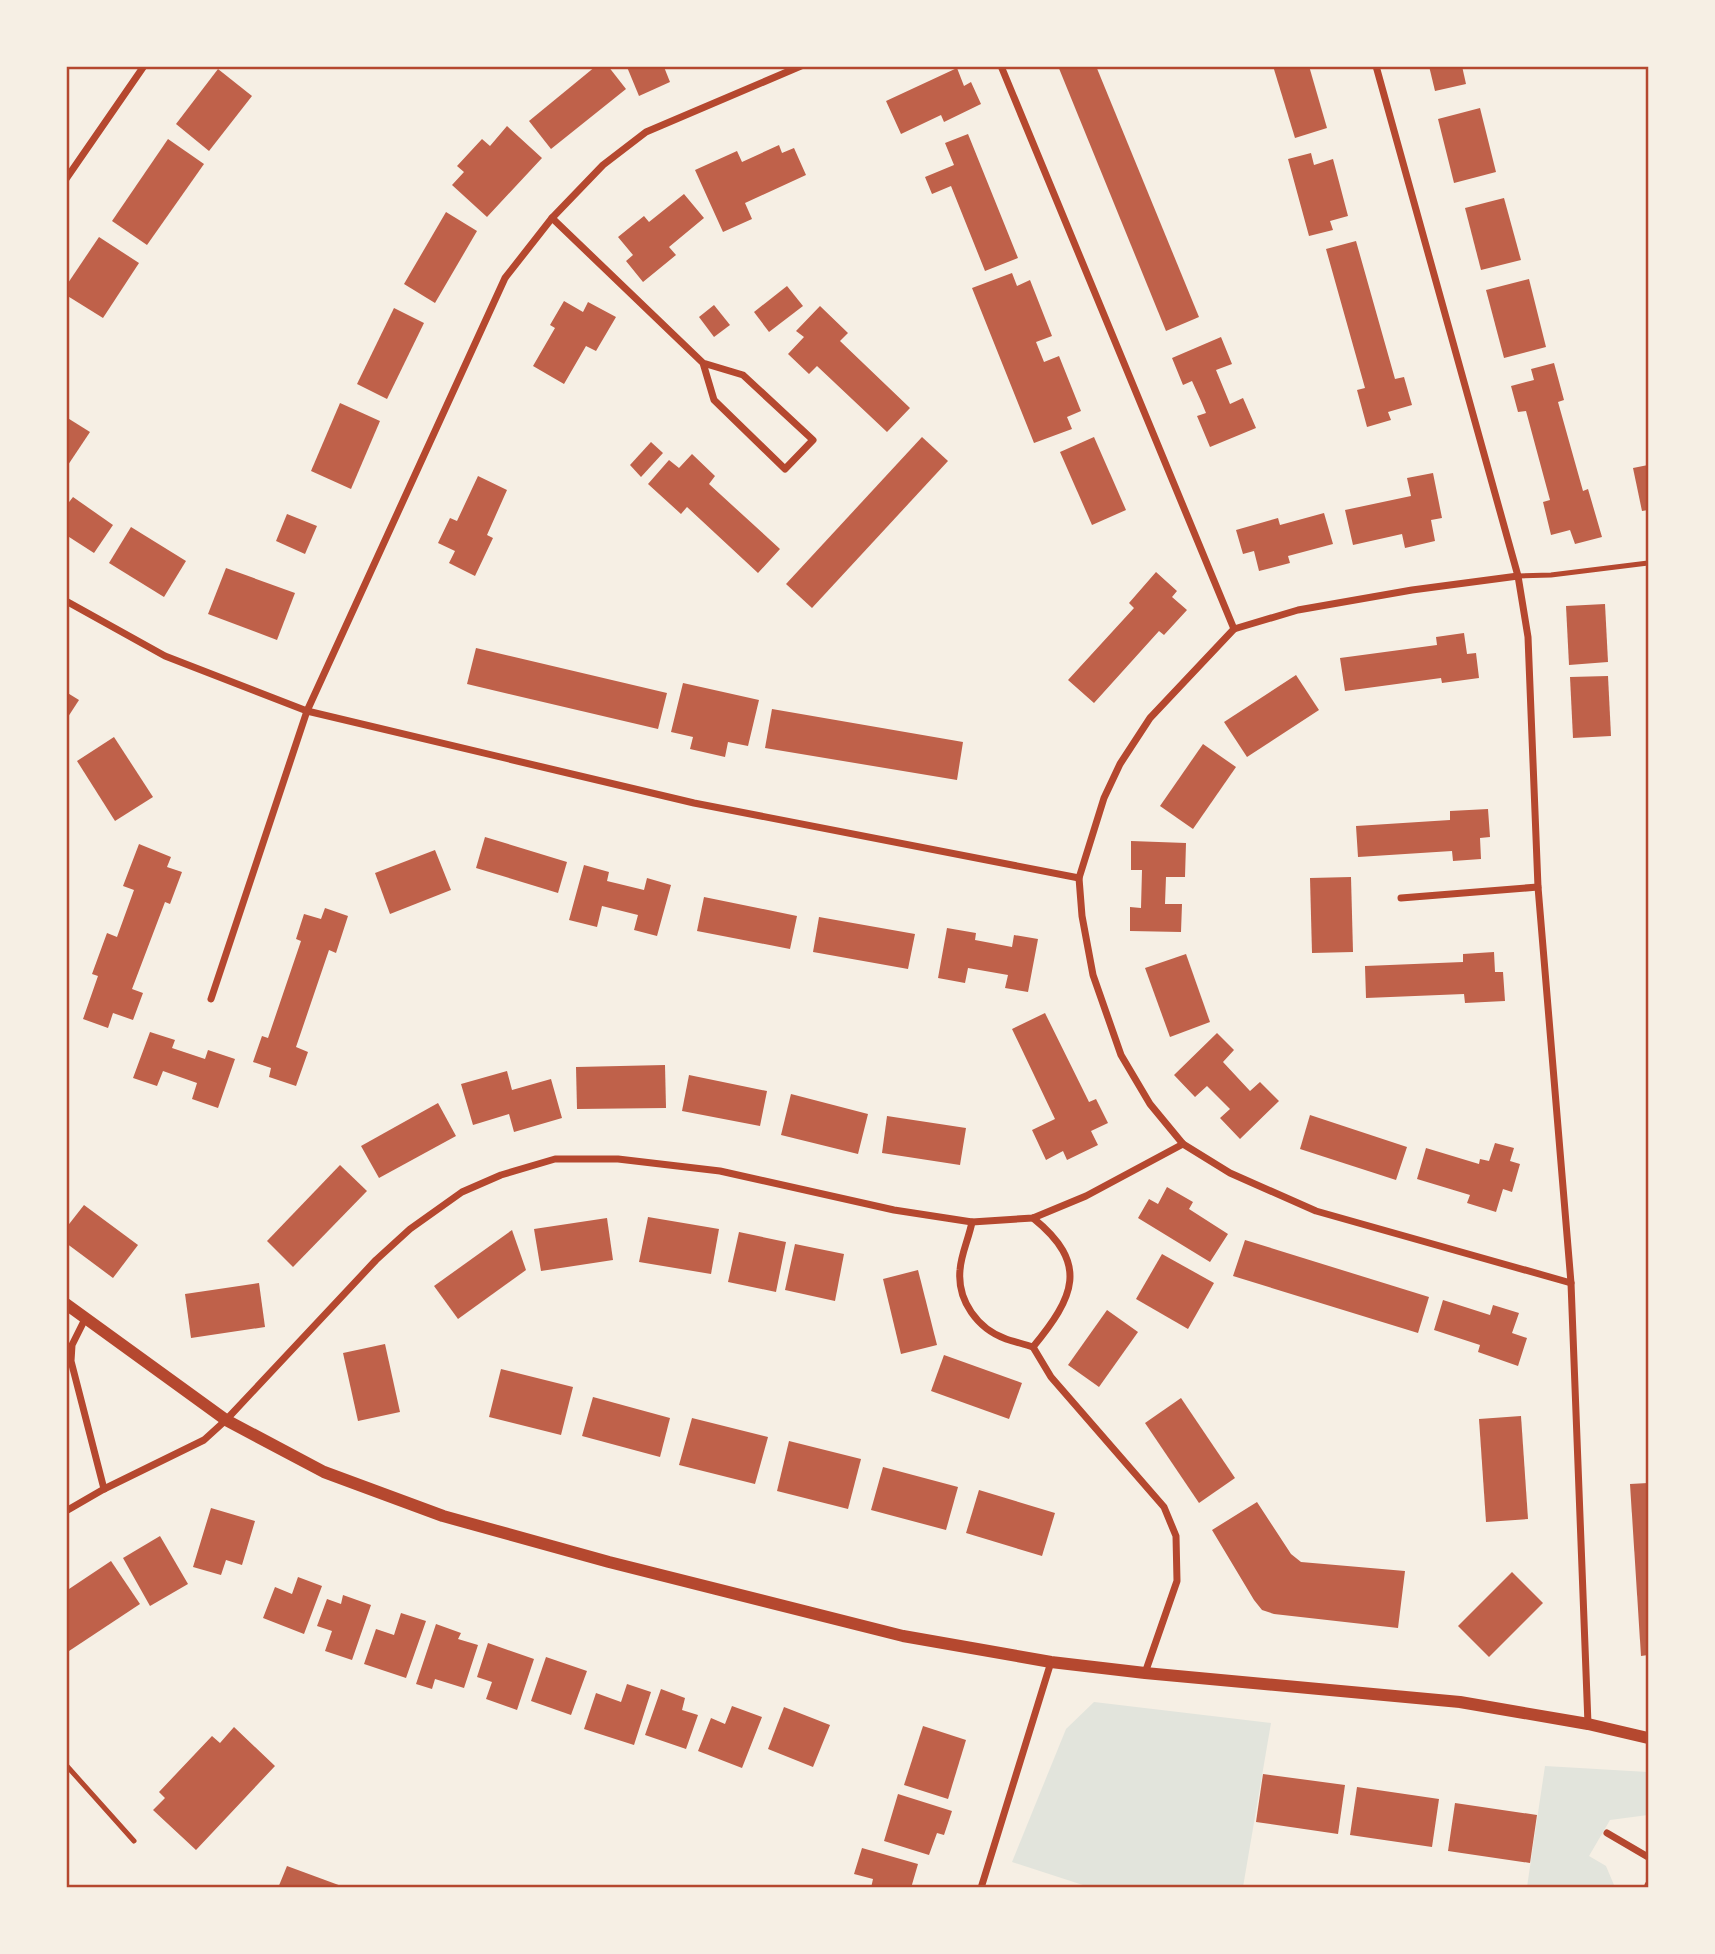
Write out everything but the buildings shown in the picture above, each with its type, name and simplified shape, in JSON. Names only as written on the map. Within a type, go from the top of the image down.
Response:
[{"type":"street","points":[[66,179],[144,66]]},
{"type":"street","points":[[211,999],[307,710],[505,278],[552,218],[603,165],[646,132],[801,66]]},
{"type":"street","points":[[1001,66],[1234,629]]},
{"type":"street","points":[[1376,66],[1518,576],[1528,637],[1538,887],[1571,1283],[1588,1724]]},
{"type":"street","points":[[552,218],[703,363],[743,375],[813,440],[785,469],[714,400],[703,363]]},
{"type":"street","points":[[1518,576],[1412,590],[1298,610],[1234,629],[1150,718],[1120,764],[1104,798],[1079,878],[1082,916],[1093,975],[1121,1055],[1150,1104],[1183,1144],[1230,1173],[1316,1211],[1571,1283]]},
{"type":"street","points":[[66,601],[165,656],[307,710],[694,803],[1079,878]]},
{"type":"street","points":[[1401,898],[1538,887]]},
{"type":"street","points":[[66,1511],[104,1489],[204,1440],[376,1260],[410,1229],[462,1192],[501,1175],[555,1159],[618,1159],[720,1171],[894,1210],[972,1222],[1032,1218],[1086,1196],[1183,1144]]},
{"type":"street","points":[[1032,1218],[1050,1232],[1061,1247],[1068,1259],[1070,1273],[1068,1290],[1055,1320],[1033,1346]]},
{"type":"street","points":[[972,1222],[960,1271],[961,1292],[969,1311],[985,1327],[1003,1338],[1033,1346],[1051,1377],[1164,1507],[1176,1536],[1177,1581],[1145,1674]]},
{"type":"street","points":[[66,1304],[226,1420],[324,1472],[443,1516],[622,1566],[903,1636],[1051,1662],[1145,1674],[1460,1702],[1588,1724],[1648,1738]]},
{"type":"street","points":[[85,1319],[72,1345],[71,1361],[104,1489]]},
{"type":"street","points":[[981,1888],[1051,1662]]},
{"type":"street","points":[[1606,1833],[1648,1857]]},
{"type":"lane","points":[[1518,576],[1648,564]]},
{"type":"lane","points":[[66,1765],[134,1841]]},
{"type":"shaded area","points":[[1094,1702],[1271,1723],[1243,1887],[1089,1887],[1012,1862],[1066,1729]]},
{"type":"shaded area","points":[[1545,1766],[1648,1772],[1648,1815],[1610,1820],[1589,1856],[1606,1866],[1613,1887],[1527,1887]]}]
